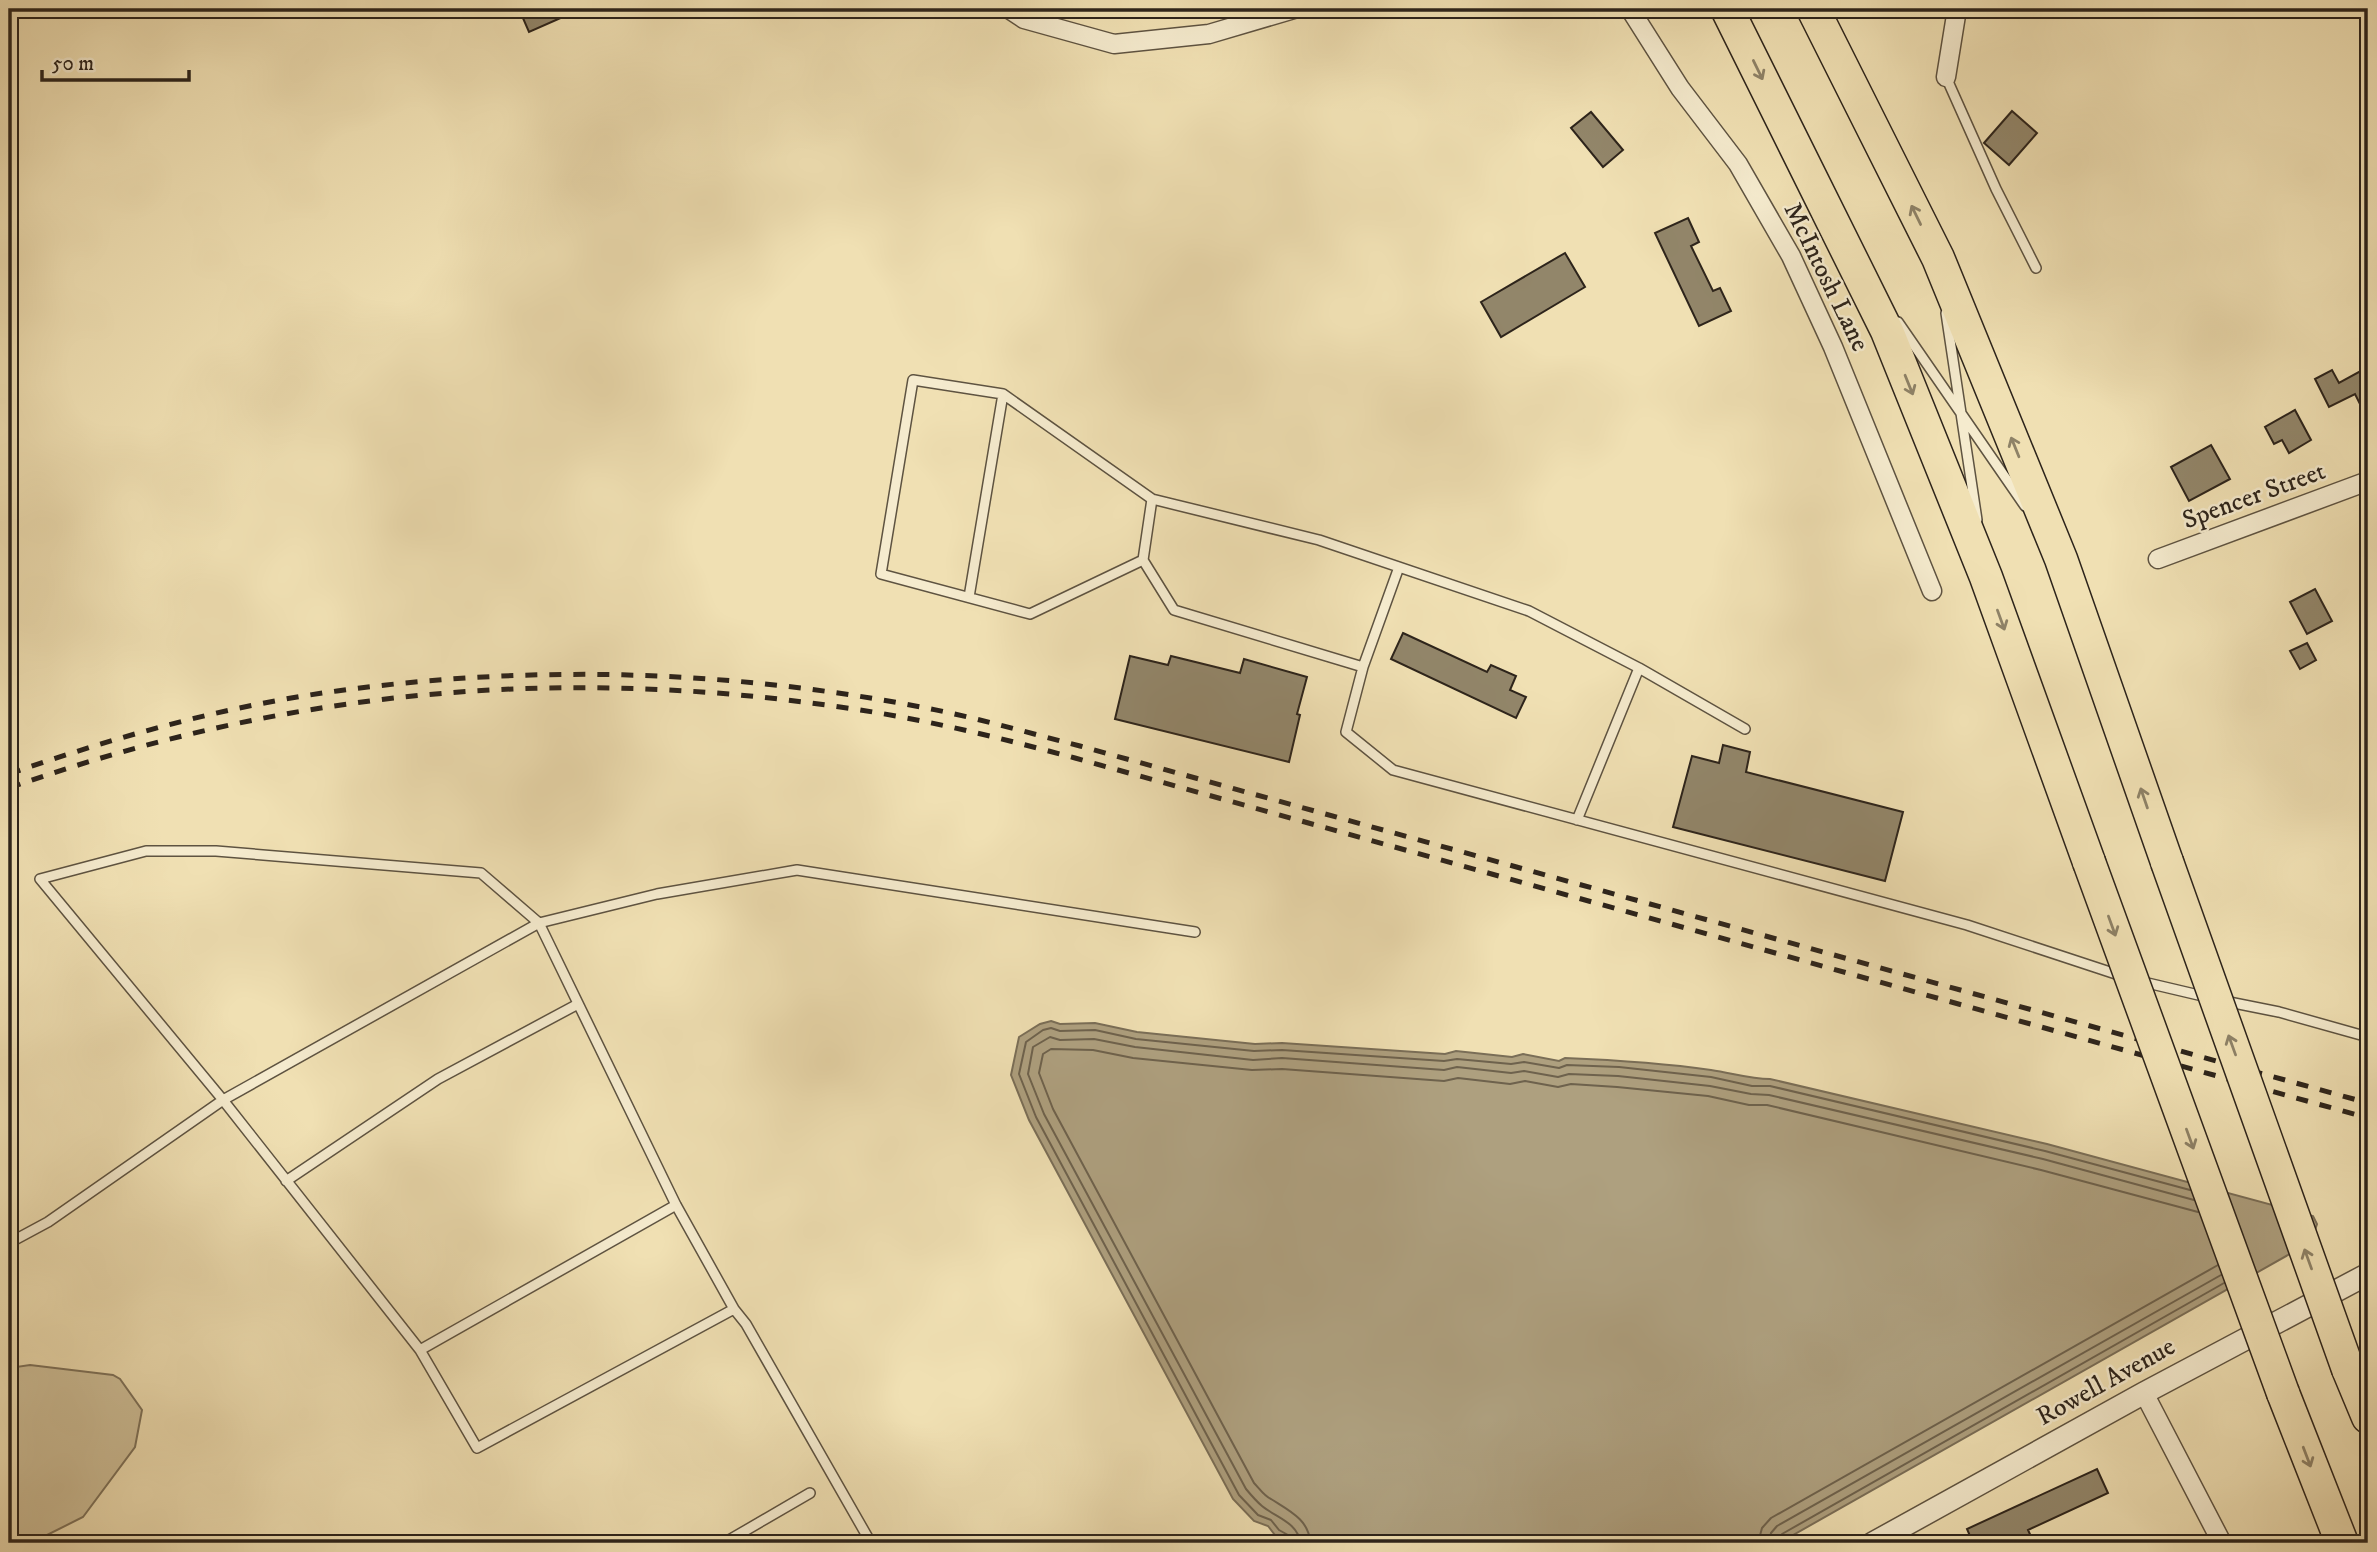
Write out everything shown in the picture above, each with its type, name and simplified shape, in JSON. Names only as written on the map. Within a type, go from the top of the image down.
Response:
[{"type":"highway","points":[[1727,9],[1887,331],[1986,577],[2283,1394],[2342,1543]]},
{"type":"highway","points":[[1813,9],[1938,258],[2061,559],[2348,1369],[2368,1417]]},
{"type":"street","points":[[1009,9],[1024,19],[1114,44],[1209,34],[1294,9]]},
{"type":"street","name":"McIntosh Lane","points":[[1630,9],[1680,88],[1738,163],[1791,256],[1833,347],[1932,591]]},
{"type":"street","points":[[1946,77],[1956,9]]},
{"type":"street","name":"Spencer Street","points":[[2158,559],[2368,481]]},
{"type":"street","name":"Rowell Avenue","points":[[1873,1543],[2144,1393],[2368,1274]]},
{"type":"street","points":[[2144,1393],[2222,1543]]},
{"type":"lane","points":[[1946,77],[1996,189],[2036,268]]},
{"type":"lane","points":[[1843,243],[1882,300]]},
{"type":"lane","points":[[1938,258],[1986,577]]},
{"type":"lane","points":[[1890,311],[2061,559]]},
{"type":"lane","points":[[1143,560],[1030,614],[881,574],[912,380],[1003,394],[1152,499],[1319,540],[1529,611],[1639,668],[1745,729]]},
{"type":"lane","points":[[969,597],[1003,394]]},
{"type":"lane","points":[[1152,499],[1143,560],[1174,610],[1363,667]]},
{"type":"lane","points":[[1399,567],[1363,667],[1346,732],[1393,770],[1967,925],[2143,982],[2279,1012],[2368,1037]]},
{"type":"lane","points":[[1577,820],[1639,668]]},
{"type":"lane","points":[[734,1309],[477,1448],[420,1350],[223,1100],[40,879],[146,851],[216,851],[481,873],[539,923],[676,1205],[871,1543]]},
{"type":"lane","points":[[9,1243],[48,1222],[223,1100],[539,923],[657,894],[797,870],[1195,932]]},
{"type":"lane","points":[[286,1181],[438,1079],[578,1004]]},
{"type":"lane","points":[[420,1350],[676,1205]]},
{"type":"lane","points":[[724,1543],[810,1493]]},
{"type":"shaded area","points":[[30,1365],[113,1375],[120,1379],[142,1410],[135,1447],[83,1517],[37,1540],[9,1543],[9,1368]]},
{"type":"water","points":[[1051,1021],[1060,1024],[1095,1023],[1137,1032],[1255,1044],[1282,1043],[1445,1054],[1456,1051],[1512,1057],[1523,1054],[1559,1061],[1565,1058],[1675,1065],[1770,1079],[2047,1144],[2313,1216],[2317,1224],[2311,1242],[1779,1543],[1290,1543],[1275,1535],[1268,1526],[1254,1521],[1233,1499],[1029,1120],[1011,1075],[1019,1037],[1040,1024]]},
{"type":"building","points":[[519,9],[581,9],[529,32]]},
{"type":"building","points":[[2012,111],[2037,133],[2009,165],[1984,143]]},
{"type":"building","points":[[1591,112],[1623,150],[1603,167],[1571,128]]},
{"type":"building","points":[[1688,218],[1699,242],[1691,246],[1713,291],[1720,288],[1731,311],[1699,326],[1655,233]]},
{"type":"building","points":[[1565,253],[1585,287],[1501,337],[1481,302]]},
{"type":"building","points":[[2368,367],[2368,420],[2355,394],[2329,407],[2315,379],[2332,370],[2339,383]]},
{"type":"building","points":[[2295,410],[2311,440],[2289,453],[2282,440],[2274,444],[2265,427]]},
{"type":"building","points":[[2211,445],[2230,479],[2189,501],[2171,467]]},
{"type":"building","points":[[2315,589],[2332,621],[2307,634],[2290,602]]},
{"type":"building","points":[[1403,633],[1487,672],[1491,665],[1516,676],[1510,690],[1526,697],[1516,718],[1391,659]]},
{"type":"building","points":[[2307,643],[2316,660],[2300,669],[2290,651]]},
{"type":"building","points":[[1130,656],[1168,665],[1171,656],[1240,673],[1244,659],[1307,677],[1297,714],[1300,715],[1289,762],[1115,719]]},
{"type":"building","points":[[1723,745],[1750,752],[1746,772],[1903,812],[1885,881],[1673,827],[1692,756],[1719,763]]},
{"type":"building","points":[[2097,1469],[2108,1493],[2028,1530],[2034,1543],[1973,1543],[1967,1529]]},
{"type":"railway","points":[[9,774],[130,735],[212,714],[295,697],[411,682],[558,674],[632,675],[706,679],[853,695],[945,712],[1080,746],[2368,1103]]},
{"type":"railway","points":[[9,788],[112,755],[214,729],[317,709],[420,695],[523,689],[628,688],[733,694],[840,707],[958,729],[1075,758],[2368,1118]]}]
